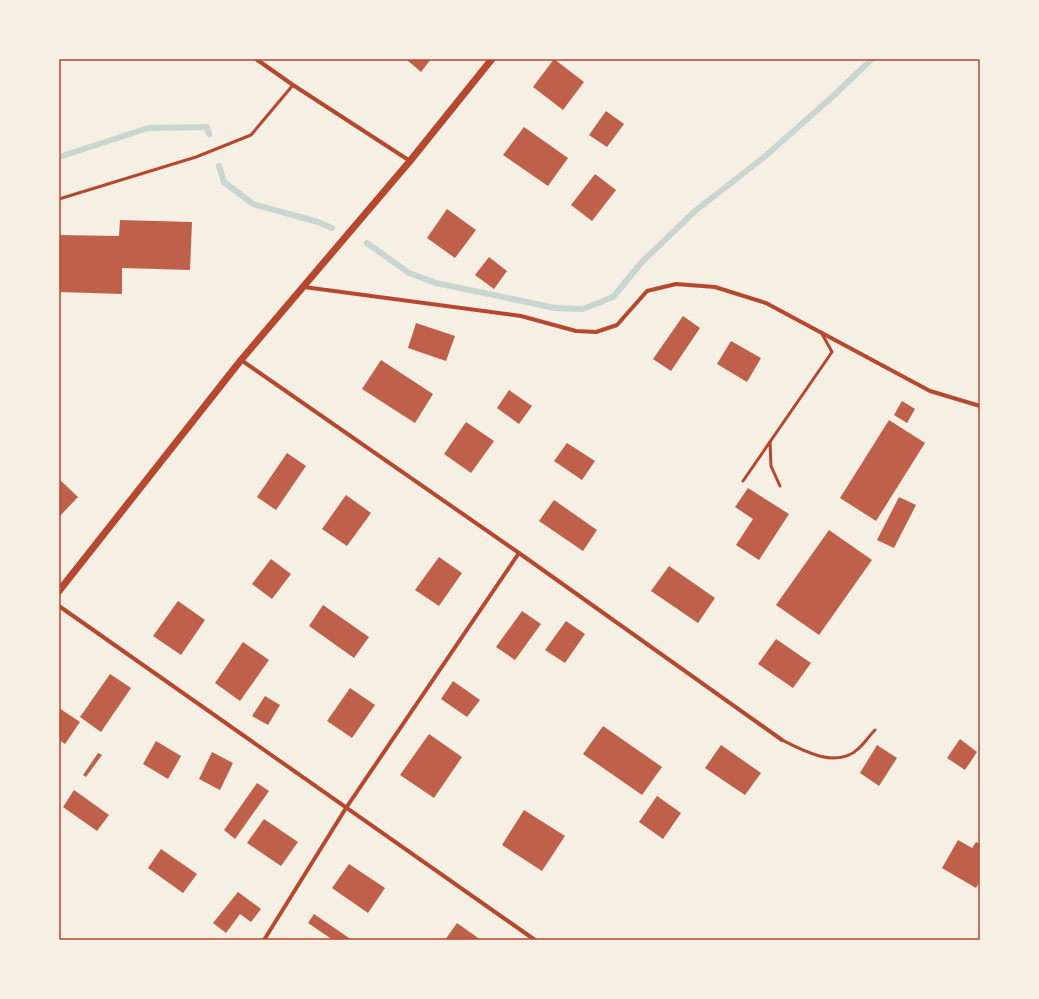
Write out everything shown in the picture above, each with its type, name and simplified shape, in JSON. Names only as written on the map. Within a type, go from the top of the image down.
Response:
[{"type":"street","points":[[256,59],[293,85],[410,161]]},
{"type":"street","points":[[59,591],[241,360],[410,161],[492,59]]},
{"type":"street","points":[[304,287],[521,316],[576,331],[596,332],[617,325],[647,290],[676,284],[716,287],[766,303],[930,390],[980,406]]},
{"type":"street","points":[[241,360],[519,553],[782,740]]},
{"type":"street","points":[[264,940],[346,808],[519,553]]},
{"type":"street","points":[[59,606],[535,940]]},
{"type":"lane","points":[[59,199],[196,157],[251,135],[293,85]]},
{"type":"lane","points":[[743,481],[832,352],[820,331]]},
{"type":"lane","points":[[770,442],[770,466],[780,486]]},
{"type":"lane","points":[[782,740],[804,751],[824,757],[843,758],[857,750],[875,730]]},
{"type":"building","points":[[406,59],[431,59],[421,72]]},
{"type":"building","points":[[554,59],[584,82],[563,110],[533,87]]},
{"type":"building","points":[[606,111],[624,124],[607,147],[589,135]]},
{"type":"building","points":[[524,127],[568,158],[548,186],[503,155]]},
{"type":"building","points":[[595,174],[616,190],[592,221],[571,205]]},
{"type":"building","points":[[447,209],[476,230],[455,258],[427,238]]},
{"type":"building","points":[[120,220],[192,222],[190,270],[122,268],[122,294],[59,292],[59,235],[119,236]]},
{"type":"building","points":[[489,257],[507,271],[494,289],[475,275]]},
{"type":"building","points":[[683,316],[700,328],[671,371],[653,359]]},
{"type":"building","points":[[416,323],[455,336],[446,361],[408,348]]},
{"type":"building","points":[[731,341],[761,358],[747,382],[717,364]]},
{"type":"building","points":[[381,360],[433,394],[415,423],[362,389]]},
{"type":"building","points":[[509,390],[532,406],[519,424],[497,408]]},
{"type":"building","points":[[902,401],[915,409],[907,423],[894,415]]},
{"type":"building","points":[[889,420],[925,443],[876,521],[840,498]]},
{"type":"building","points":[[466,422],[494,441],[471,473],[444,454]]},
{"type":"building","points":[[567,443],[595,461],[582,480],[554,461]]},
{"type":"building","points":[[287,453],[306,466],[276,510],[257,497]]},
{"type":"building","points":[[59,479],[78,497],[59,517]]},
{"type":"building","points":[[748,488],[789,514],[759,560],[736,545],[753,519],[735,507]]},
{"type":"building","points":[[346,495],[371,513],[347,546],[322,529]]},
{"type":"building","points":[[899,497],[916,505],[894,548],[877,540]]},
{"type":"building","points":[[554,500],[597,530],[583,551],[539,521]]},
{"type":"building","points":[[829,530],[872,560],[819,635],[776,605]]},
{"type":"building","points":[[439,557],[462,573],[439,606],[415,590]]},
{"type":"building","points":[[271,559],[291,574],[272,599],[252,584]]},
{"type":"building","points":[[669,566],[715,598],[698,623],[651,591]]},
{"type":"building","points":[[178,601],[205,620],[181,655],[153,636]]},
{"type":"building","points":[[323,605],[369,637],[354,658],[309,626]]},
{"type":"building","points":[[522,611],[541,624],[515,660],[496,647]]},
{"type":"building","points":[[566,621],[585,634],[565,663],[545,650]]},
{"type":"building","points":[[776,639],[811,663],[793,688],[758,664]]},
{"type":"building","points":[[243,642],[269,660],[240,701],[215,683]]},
{"type":"building","points":[[110,674],[131,688],[101,732],[80,717]]},
{"type":"building","points":[[453,681],[480,700],[467,717],[441,699]]},
{"type":"building","points":[[350,688],[375,705],[352,738],[327,721]]},
{"type":"building","points":[[265,696],[280,705],[268,725],[252,716]]},
{"type":"building","points":[[59,708],[80,722],[65,744],[59,740]]},
{"type":"building","points":[[603,726],[662,767],[642,795],[583,754]]},
{"type":"building","points":[[429,734],[462,757],[434,798],[400,775]]},
{"type":"building","points":[[960,739],[977,752],[965,770],[947,758]]},
{"type":"building","points":[[156,741],[181,756],[168,779],[143,764]]},
{"type":"building","points":[[721,745],[761,773],[745,795],[705,768]]},
{"type":"building","points":[[877,745],[897,758],[879,786],[860,773]]},
{"type":"building","points":[[212,752],[233,763],[220,790],[199,779]]},
{"type":"building","points":[[98,753],[102,755],[86,777],[83,775]]},
{"type":"building","points":[[257,783],[269,791],[235,839],[224,830]]},
{"type":"building","points":[[74,790],[109,815],[97,831],[63,807]]},
{"type":"building","points":[[657,796],[681,813],[663,839],[639,822]]},
{"type":"building","points":[[524,810],[565,836],[542,871],[502,845]]},
{"type":"building","points":[[264,819],[298,842],[281,866],[247,843]]},
{"type":"building","points":[[958,840],[972,848],[976,842],[980,844],[980,881],[976,888],[942,868]]},
{"type":"building","points":[[161,849],[197,874],[183,893],[148,868]]},
{"type":"building","points":[[349,864],[385,888],[368,913],[332,888]]},
{"type":"building","points":[[238,892],[261,909],[251,922],[240,914],[226,933],[213,923]]},
{"type":"building","points":[[314,914],[352,940],[333,940],[308,923]]},
{"type":"building","points":[[457,923],[481,940],[445,940]]},
{"type":"waterway","points":[[367,243],[409,273],[436,283],[555,308],[583,309],[613,297],[642,262],[695,211],[763,158],[831,98],[872,59]]},
{"type":"waterway","points":[[59,157],[148,128],[207,127],[209,134]]},
{"type":"waterway","points":[[219,166],[224,182],[253,204],[318,222],[332,228]]}]
